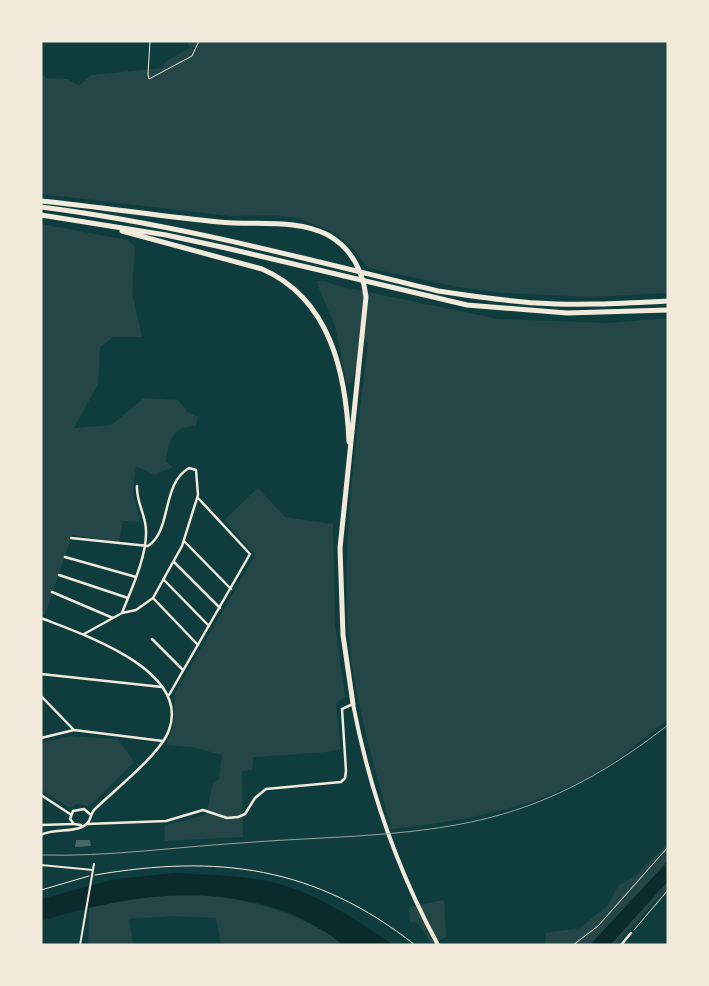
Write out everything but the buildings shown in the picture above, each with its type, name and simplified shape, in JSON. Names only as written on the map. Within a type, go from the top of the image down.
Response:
[{"type":"highway","points":[[41,200],[219,222],[301,226],[319,231],[334,239],[352,256],[365,287],[366,308],[349,454],[340,572],[343,635],[353,704]]},
{"type":"highway","points":[[41,207],[185,230],[290,253],[438,291],[469,296],[567,304],[668,301]]},
{"type":"highway","points":[[41,215],[102,224],[226,248],[467,305],[568,313],[668,310]]},
{"type":"highway","points":[[102,224],[262,268],[298,291],[317,314],[338,361],[348,416],[349,454]]},
{"type":"main road","points":[[353,704],[371,781],[385,826],[415,898],[438,945]]},
{"type":"street","points":[[71,538],[144,547],[151,544],[158,536],[173,489],[181,474],[189,468],[196,470],[198,498],[184,541],[153,598],[136,610],[122,613],[84,634]]},
{"type":"street","points":[[122,613],[136,577],[144,547],[145,522],[138,503],[136,486]]},
{"type":"street","points":[[86,824],[90,815],[163,741],[171,723],[169,695],[250,554],[198,498]]},
{"type":"street","points":[[184,541],[231,590]]},
{"type":"street","points":[[65,557],[136,577]]},
{"type":"street","points":[[174,562],[220,608]]},
{"type":"street","points":[[60,575],[128,598]]},
{"type":"street","points":[[164,580],[209,626]]},
{"type":"street","points":[[52,592],[113,618]]},
{"type":"street","points":[[153,598],[198,645]]},
{"type":"street","points":[[41,618],[84,634],[139,665],[169,695]]},
{"type":"street","points":[[152,639],[184,670]]},
{"type":"street","points":[[41,674],[162,687]]},
{"type":"street","points":[[41,696],[74,730]]},
{"type":"street","points":[[41,825],[81,825],[166,820],[203,810],[226,818],[238,817],[245,814],[255,798],[266,789],[338,783],[343,781],[346,771],[342,709],[353,704]]},
{"type":"street","points":[[41,738],[74,730],[163,741]]},
{"type":"street","points":[[41,795],[70,814]]},
{"type":"street","points":[[74,824],[70,819],[70,814],[73,810],[80,808],[86,810],[90,815]]},
{"type":"street","points":[[41,835],[54,830],[73,830],[81,825]]},
{"type":"street","points":[[80,945],[94,864]]},
{"type":"street","points":[[41,865],[93,871]]},
{"type":"street","points":[[621,945],[632,933]]},
{"type":"path","points":[[150,41],[149,79],[192,56],[199,41]]},
{"type":"path","points":[[573,945],[598,926],[668,847]]},
{"type":"path","points":[[41,890],[80,878],[155,866],[197,865],[251,870],[297,881],[325,891],[374,916],[415,945]]},
{"type":"path","points":[[632,933],[668,890]]},
{"type":"shaded area","points":[[187,41],[668,41],[668,293],[592,297],[503,293],[458,287],[368,268],[352,248],[335,233],[301,219],[276,215],[230,216],[41,194],[41,73],[46,78],[68,79],[79,86],[91,75],[162,68],[166,61],[190,48]]},
{"type":"shaded area","points":[[41,224],[128,240],[135,247],[132,293],[142,337],[113,337],[100,347],[98,384],[74,428],[111,425],[144,398],[178,400],[187,412],[198,417],[196,426],[176,432],[170,442],[166,462],[173,467],[155,475],[136,466],[133,495],[141,522],[123,521],[119,542],[72,535],[45,615],[41,614]]},
{"type":"shaded area","points":[[322,280],[334,285],[498,319],[609,323],[668,318],[668,719],[615,760],[573,785],[523,804],[497,811],[444,822],[391,829],[366,735],[354,678],[347,594],[349,511],[368,343],[364,339],[352,381],[349,385],[346,382],[335,326],[318,286],[317,281]]},
{"type":"shaded area","points":[[258,488],[285,517],[333,524],[335,624],[345,697],[336,703],[341,749],[327,752],[253,757],[252,770],[242,771],[243,837],[165,841],[165,825],[206,815],[213,783],[219,779],[222,755],[192,747],[166,745],[173,728],[175,693],[255,555],[224,520]]},
{"type":"shaded area","points":[[70,736],[118,739],[134,762],[90,806],[77,804],[70,808],[41,790],[41,743]]},
{"type":"shaded area","points":[[668,843],[668,861],[590,945],[545,945],[546,933],[580,928],[607,906],[619,885],[635,876]]},
{"type":"shaded area","points":[[668,861],[668,881],[613,942],[609,945],[590,945]]},
{"type":"shaded area","points":[[175,873],[245,878],[286,886],[328,904],[394,945],[344,945],[329,934],[290,913],[253,902],[223,897],[192,895],[132,899],[41,921],[41,899],[115,879]]},
{"type":"shaded area","points":[[668,881],[668,887],[616,945],[609,945]]},
{"type":"shaded area","points":[[210,895],[280,911],[313,925],[344,945],[221,945],[216,918],[172,916],[129,919],[133,945],[88,945],[89,907],[153,896]]},
{"type":"shaded area","points":[[444,900],[446,937],[431,944],[418,923],[410,922],[409,907]]},
{"type":"railway","points":[[41,855],[116,853],[373,835],[440,828],[472,822],[526,807],[569,788],[610,766],[668,725]]}]
